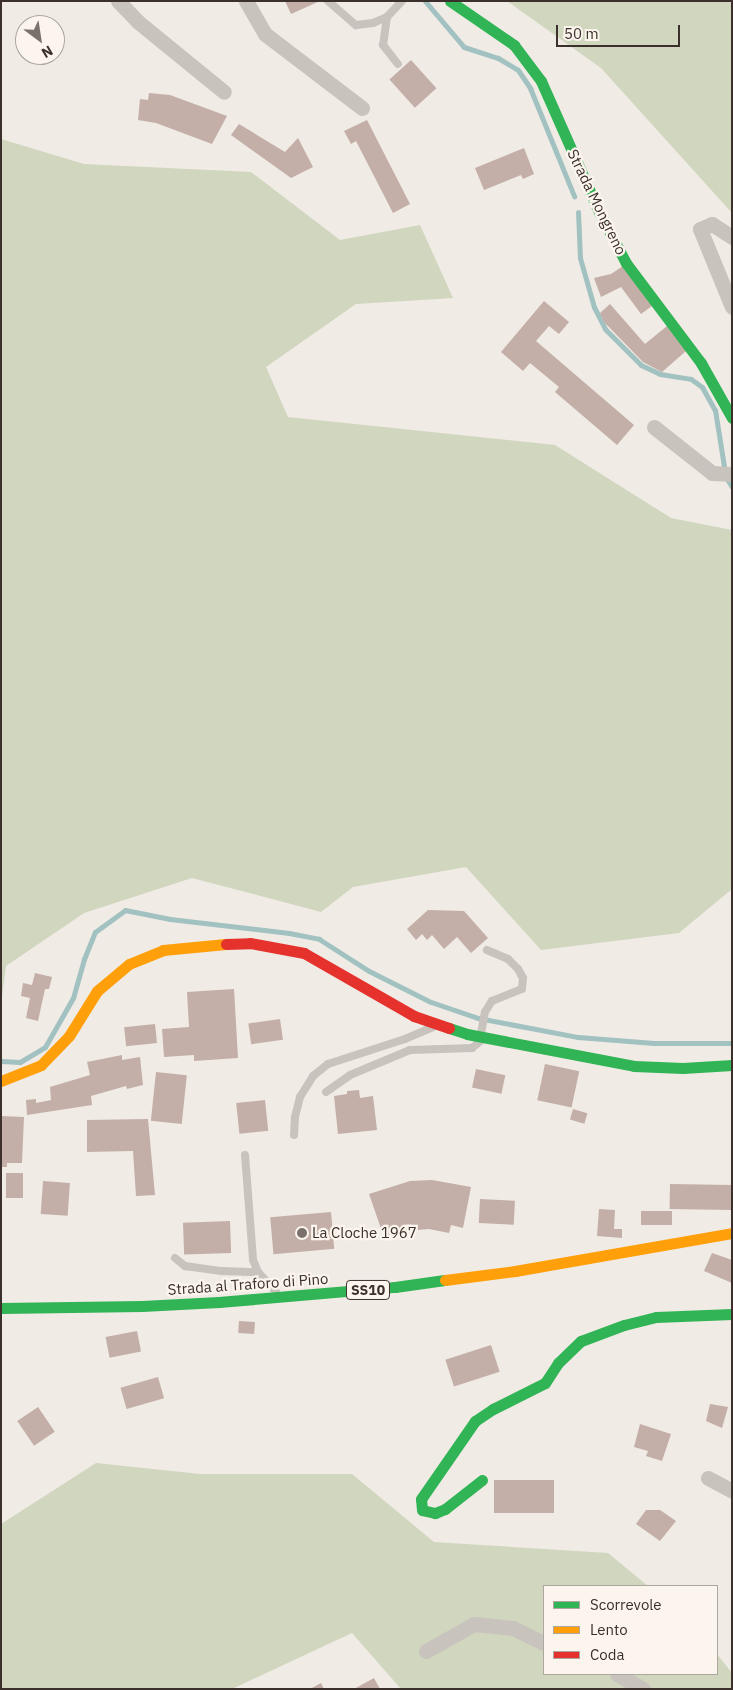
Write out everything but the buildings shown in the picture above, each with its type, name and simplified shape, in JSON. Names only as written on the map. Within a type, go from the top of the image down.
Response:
[{"type":"street","points":[[118,1],[136,21],[224,92]]},
{"type":"street","points":[[246,1],[265,34],[362,108]]},
{"type":"street","name":"Strada Mongreno","points":[[450,1],[514,45],[541,81],[599,212],[626,263],[701,363],[732,418]]},
{"type":"street","points":[[732,237],[712,224],[700,228],[732,307]]},
{"type":"street","points":[[654,427],[712,473],[732,474]]},
{"type":"street","points":[[1,1081],[41,1065],[69,1036],[97,991],[129,964],[163,950],[250,943],[304,953],[414,1016],[439,1024],[634,1066],[683,1068],[732,1065]]},
{"type":"street","name":"Strada al Traforo di Pino","points":[[1,1308],[142,1306],[283,1298],[395,1287],[515,1271],[732,1233]]},
{"type":"street","points":[[482,1480],[445,1509],[435,1513],[422,1510],[421,1499],[475,1421],[545,1383],[558,1363],[581,1341],[624,1325],[656,1317],[732,1314]]},
{"type":"street","points":[[708,1478],[732,1490]]},
{"type":"street","points":[[426,1651],[474,1624],[513,1628],[543,1643]]},
{"type":"street","points":[[619,1675],[643,1689]]},
{"type":"lane","points":[[328,1],[356,25],[373,23],[387,17],[402,1]]},
{"type":"lane","points":[[387,17],[383,45],[398,64]]},
{"type":"lane","points":[[326,1092],[350,1075],[410,1050],[472,1048],[483,1034],[485,1012],[492,1001],[522,989],[522,978],[508,958],[487,950]]},
{"type":"lane","points":[[294,1135],[295,1117],[300,1097],[313,1076],[328,1064],[405,1039],[439,1024]]},
{"type":"lane","points":[[245,1155],[253,1260],[258,1272],[283,1298]]},
{"type":"lane","points":[[175,1258],[185,1266],[222,1271],[258,1272]]},
{"type":"green space","points":[[507,1],[732,1],[732,213],[601,68]]},
{"type":"green space","points":[[1,139],[84,164],[251,172],[340,240],[420,225],[453,298],[356,304],[266,367],[288,417],[555,445],[671,518],[732,530],[732,889],[679,933],[541,950],[466,867],[353,887],[321,912],[192,878],[84,913],[6,966],[1,1005]]},
{"type":"green space","points":[[96,1463],[200,1474],[352,1474],[434,1542],[608,1553],[647,1585],[543,1585],[543,1675],[718,1675],[718,1655],[732,1673],[732,1689],[401,1689],[352,1633],[232,1689],[1,1689],[1,1524]]},
{"type":"waterway","points":[[425,1],[464,47],[498,58],[518,70],[530,88],[574,196]]},
{"type":"waterway","points":[[578,212],[580,258],[594,307],[605,329],[641,365],[660,374],[691,379],[702,387],[715,410],[724,466]]},
{"type":"waterway","points":[[727,479],[732,487]]},
{"type":"waterway","points":[[1,1061],[20,1062],[45,1047],[73,998],[84,959],[95,932],[125,910],[170,919],[289,933],[319,939],[369,971],[431,1002],[478,1018],[578,1037],[654,1043],[732,1043]]},
{"type":"traffic: fast","points":[[450,1],[514,45],[541,81],[599,212],[626,263],[701,363],[732,418]]},
{"type":"traffic: fast","points":[[449,1028],[467,1034],[634,1066],[683,1068],[732,1065]]},
{"type":"traffic: fast","points":[[1,1308],[142,1306],[219,1302],[395,1287],[445,1280]]},
{"type":"traffic: fast","points":[[482,1480],[445,1509],[435,1513],[422,1510],[421,1499],[475,1421],[493,1409],[545,1383],[558,1363],[581,1341],[624,1325],[656,1317],[732,1314]]},
{"type":"traffic: slow","points":[[1,1081],[41,1065],[69,1036],[97,991],[129,964],[163,950],[226,944]]},
{"type":"traffic: slow","points":[[445,1280],[515,1271],[732,1233]]},
{"type":"traffic: jam","points":[[226,944],[250,943],[304,953],[414,1016],[449,1028]]},
{"type":"place","name":"La Cloche 1967","points":[[302,1233]]}]
